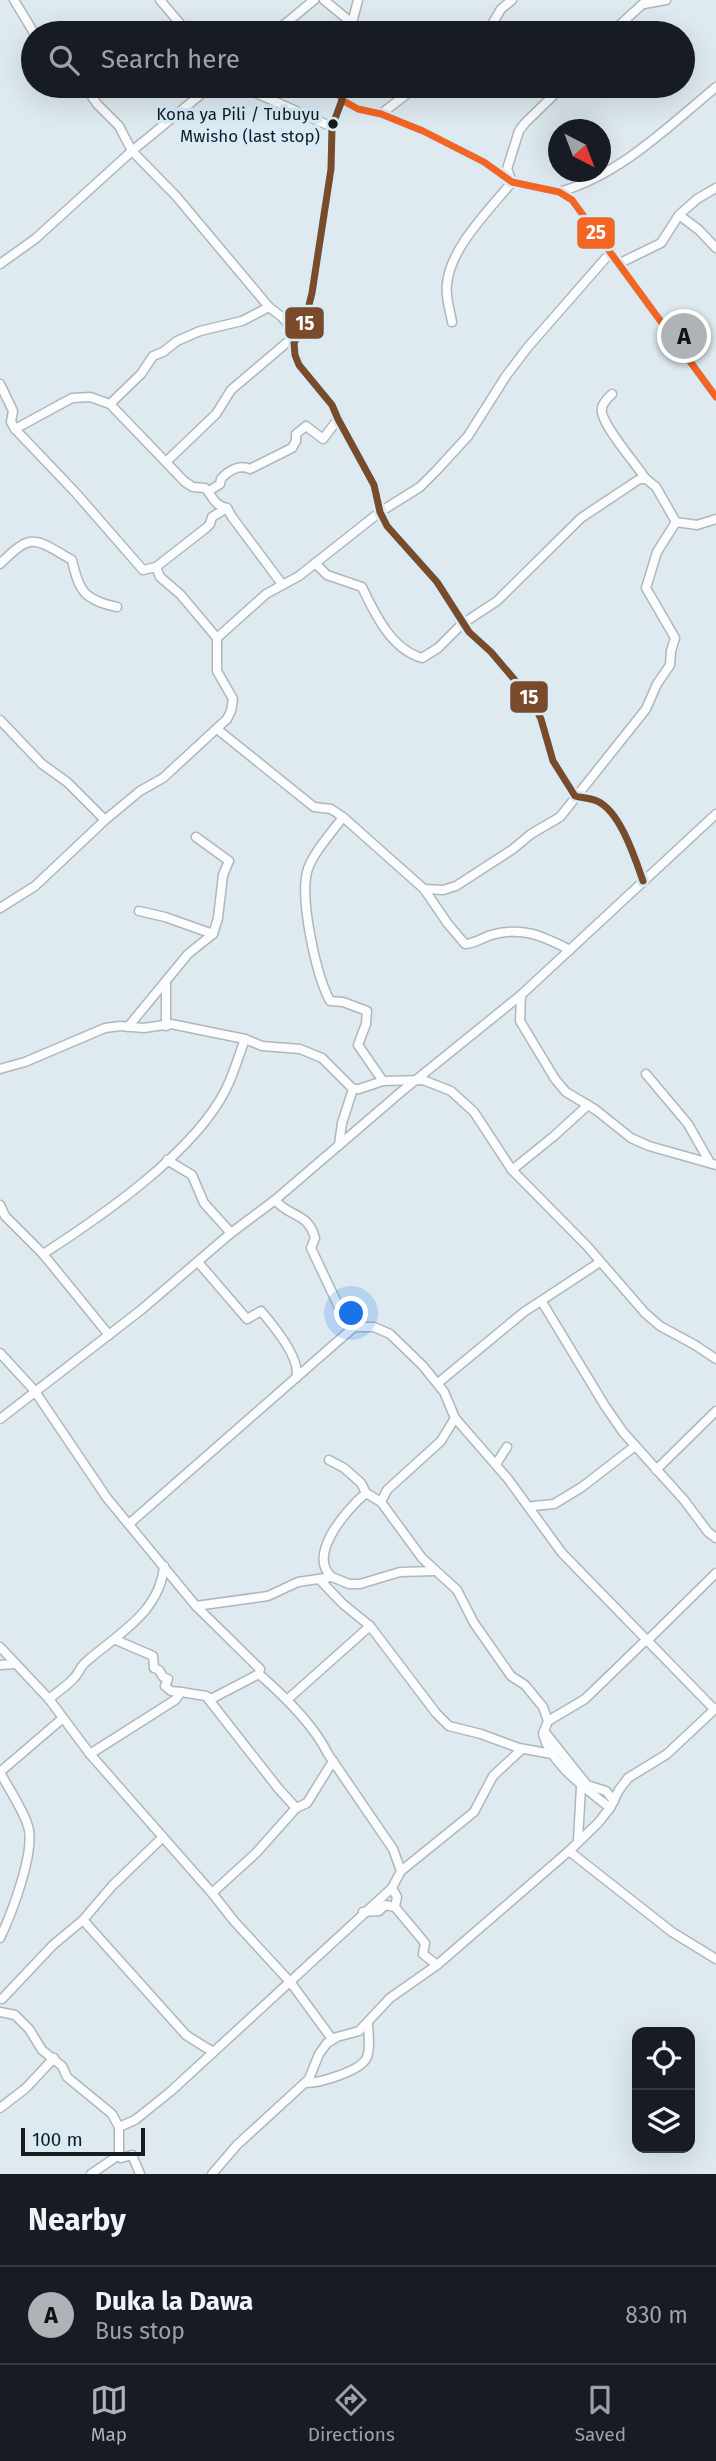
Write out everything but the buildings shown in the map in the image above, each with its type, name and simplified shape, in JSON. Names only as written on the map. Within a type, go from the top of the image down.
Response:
[{"type":"street","points":[[14,0],[27,21]]},
{"type":"street","points":[[160,0],[178,21]]},
{"type":"street","points":[[289,21],[314,0]]},
{"type":"street","points":[[324,0],[350,21]]},
{"type":"street","points":[[353,21],[358,0]]},
{"type":"street","points":[[494,21],[501,9],[512,0]]},
{"type":"street","points":[[624,21],[645,2],[666,0]]},
{"type":"street","points":[[559,192],[588,181],[632,155],[716,87]]},
{"type":"street","points":[[93,98],[119,126],[132,151],[176,196],[269,307],[297,334]]},
{"type":"street","points":[[0,264],[60,219],[132,151],[196,98]]},
{"type":"street","points":[[267,98],[332,127]]},
{"type":"street","points":[[381,114],[402,98]]},
{"type":"street","points":[[512,182],[507,169],[519,131],[551,98]]},
{"type":"street","points":[[167,461],[216,414],[231,390],[304,325],[317,268],[331,169],[332,127],[342,100],[358,109],[381,114],[423,131],[484,162],[512,182],[559,192],[572,200],[712,384],[716,397]]},
{"type":"street","points":[[452,322],[446,289],[453,265],[474,227],[512,182]]},
{"type":"street","points":[[620,263],[661,243],[679,215],[697,199],[716,188]]},
{"type":"street","points":[[679,215],[699,230],[716,248]]},
{"type":"street","points":[[217,638],[259,600],[326,557],[380,512],[419,487],[456,452],[528,347],[611,251]]},
{"type":"street","points":[[110,404],[141,374],[153,356],[177,341],[200,331],[242,321],[269,307]]},
{"type":"street","points":[[297,334],[294,348],[299,365],[328,398],[374,485],[380,512],[387,526],[443,591],[462,624],[491,652],[534,704],[553,761],[575,796],[598,802],[609,811],[630,844],[643,881]]},
{"type":"street","points":[[0,384],[13,411],[10,422],[15,429],[143,570],[156,567],[206,528],[212,517],[227,508]]},
{"type":"street","points":[[612,394],[604,403],[602,414],[645,478],[656,487],[676,522],[692,525],[716,519]]},
{"type":"street","points":[[15,429],[72,398],[90,397],[110,404],[188,484],[209,491]]},
{"type":"street","points":[[209,491],[220,484],[224,475],[233,469],[250,469],[292,448],[296,433],[306,426],[323,439],[338,419]]},
{"type":"street","points":[[315,563],[327,575],[362,587],[389,634],[418,657],[428,656],[462,624],[497,601],[581,517],[645,478]]},
{"type":"street","points":[[209,491],[210,498],[220,507],[227,508]]},
{"type":"street","points":[[227,508],[282,584]]},
{"type":"street","points":[[424,889],[443,890],[456,886],[560,817],[646,709],[657,684],[670,666],[675,638],[648,593],[646,584],[660,546],[676,522]]},
{"type":"street","points":[[0,564],[26,542],[35,540],[72,560],[78,585],[91,598],[117,607]]},
{"type":"street","points":[[0,908],[34,886],[140,790],[163,778],[230,714],[234,701],[217,671],[217,638],[180,594],[160,577],[156,567]]},
{"type":"street","points":[[0,720],[42,764],[67,782],[105,820]]},
{"type":"street","points":[[216,729],[314,807],[331,809],[343,817],[424,889],[448,924],[467,944],[493,934],[523,930],[570,950]]},
{"type":"street","points":[[0,1419],[34,1390],[109,1335],[231,1233],[275,1200],[415,1080],[521,995],[716,814]]},
{"type":"street","points":[[343,817],[308,869],[306,891],[316,965],[330,1001],[361,1007],[367,1011],[366,1024],[358,1045],[383,1081]]},
{"type":"street","points":[[128,1027],[194,947],[213,934],[217,925],[223,875],[229,861],[196,837]]},
{"type":"street","points":[[139,911],[213,934]]},
{"type":"street","points":[[166,982],[166,1026]]},
{"type":"street","points":[[521,995],[521,1023],[563,1089],[631,1138],[649,1146],[712,1163]]},
{"type":"street","points":[[0,1069],[25,1062],[105,1028],[172,1024],[245,1039],[262,1046],[291,1047],[314,1055],[331,1066],[352,1089],[383,1081],[415,1080],[443,1086],[468,1105],[512,1170],[652,1320],[716,1359]]},
{"type":"street","points":[[43,1254],[83,1228],[167,1160],[194,1134],[225,1091],[245,1039]]},
{"type":"street","points":[[646,1074],[688,1124],[712,1163]]},
{"type":"street","points":[[339,1145],[352,1089]]},
{"type":"street","points":[[512,1170],[588,1105]]},
{"type":"street","points":[[167,1160],[192,1175],[204,1203],[231,1233]]},
{"type":"street","points":[[212,2174],[237,2145],[306,2083],[312,2075],[319,2054],[332,2039],[357,2032],[390,1998],[437,1965],[569,1851],[612,1805],[628,1778],[667,1754],[715,1708],[649,1638],[576,1569],[496,1464],[455,1418],[438,1383],[414,1356],[390,1334],[374,1327],[355,1327],[344,1319],[311,1248],[315,1238],[310,1224],[281,1208],[275,1200]]},
{"type":"street","points":[[0,1205],[5,1216],[43,1254],[109,1335]]},
{"type":"street","points":[[198,1262],[247,1319],[261,1311],[279,1333],[298,1367],[296,1378]]},
{"type":"street","points":[[438,1383],[524,1312],[600,1262]]},
{"type":"street","points":[[542,1301],[605,1406],[635,1446],[716,1538]]},
{"type":"street","points":[[129,1524],[355,1327]]},
{"type":"street","points":[[0,1353],[34,1390],[93,1478],[129,1524],[196,1606],[260,1669],[259,1674]]},
{"type":"street","points":[[656,1470],[716,1410]]},
{"type":"street","points":[[382,1502],[387,1490],[446,1435],[455,1418]]},
{"type":"street","points":[[533,1506],[554,1504],[635,1446]]},
{"type":"street","points":[[496,1464],[508,1447]]},
{"type":"street","points":[[329,1460],[344,1468],[360,1483],[366,1493],[382,1502],[434,1571],[457,1590],[474,1623],[511,1676],[525,1685],[543,1707],[548,1721]]},
{"type":"street","points":[[366,1493],[346,1512],[325,1548],[326,1573],[349,1584],[360,1584],[400,1572],[434,1571]]},
{"type":"street","points":[[49,1699],[76,1677],[83,1663],[116,1640],[141,1615],[155,1596],[164,1566]]},
{"type":"street","points":[[612,1805],[581,1787],[552,1754],[545,1741],[544,1731],[548,1721],[585,1699],[716,1573]]},
{"type":"street","points":[[196,1606],[268,1596],[298,1583],[332,1577]]},
{"type":"street","points":[[319,1579],[343,1604],[370,1626],[436,1713],[449,1726],[522,1749],[552,1754]]},
{"type":"street","points":[[288,1699],[370,1626]]},
{"type":"street","points":[[116,1640],[153,1656],[154,1668],[168,1679],[165,1686],[171,1691],[212,1699],[259,1674]]},
{"type":"street","points":[[0,1647],[49,1699],[90,1754],[212,1893],[233,1921],[290,1983],[332,2039]]},
{"type":"street","points":[[0,1665],[15,1664]]},
{"type":"street","points":[[259,1674],[288,1699],[321,1740],[393,1849],[401,1871]]},
{"type":"street","points":[[90,1754],[175,1700],[181,1692]]},
{"type":"street","points":[[206,1696],[296,1808]]},
{"type":"street","points":[[0,1938],[27,1861],[30,1838],[23,1814],[0,1772],[63,1718]]},
{"type":"street","points":[[544,1731],[587,1785],[606,1791],[612,1805]]},
{"type":"street","points":[[119,2127],[135,2120],[170,2092],[392,1888],[401,1871],[474,1812],[493,1776],[522,1749]]},
{"type":"street","points":[[212,1893],[256,1853],[296,1808],[307,1803],[333,1760]]},
{"type":"street","points":[[578,1840],[581,1787]]},
{"type":"street","points":[[119,2155],[119,2127],[112,2114],[66,2077],[62,2066],[42,2050],[29,2029],[1,1998],[53,1945],[83,1920],[112,1886],[163,1837]]},
{"type":"street","points":[[569,1851],[672,1932],[716,1959]]},
{"type":"street","points":[[392,1888],[397,1898],[395,1907]]},
{"type":"street","points":[[363,1912],[379,1911],[385,1905],[395,1907],[425,1943],[423,1954],[437,1965]]},
{"type":"street","points":[[83,1920],[186,2035],[213,2052]]},
{"type":"street","points":[[0,2012],[15,2015]]},
{"type":"street","points":[[306,2083],[323,2081],[362,2064],[368,2054],[368,2023]]},
{"type":"street","points":[[0,2108],[26,2088],[54,2058]]},
{"type":"street","points":[[91,2174],[119,2155]]},
{"type":"street","points":[[119,2155],[121,2158],[132,2155],[140,2174]]},
{"type":"transit line","name":"25","points":[[341,98],[358,109],[381,114],[423,131],[484,162],[512,182],[559,192],[572,200],[716,397]]},
{"type":"transit line","name":"15","points":[[342,100],[332,127],[331,169],[312,293],[304,325],[294,343],[295,355],[299,365],[332,405],[374,485],[380,512],[387,526],[437,582],[469,632],[491,652],[531,699],[541,719],[553,761],[575,796],[597,801],[613,814],[626,836],[643,881]]},
{"type":"place","name":"Kona ya Pili / Tubuyu Mwisho (last stop)","points":[[333,124]]},
{"type":"place","name":"Duka la Dawa","points":[[684,336]]}]
